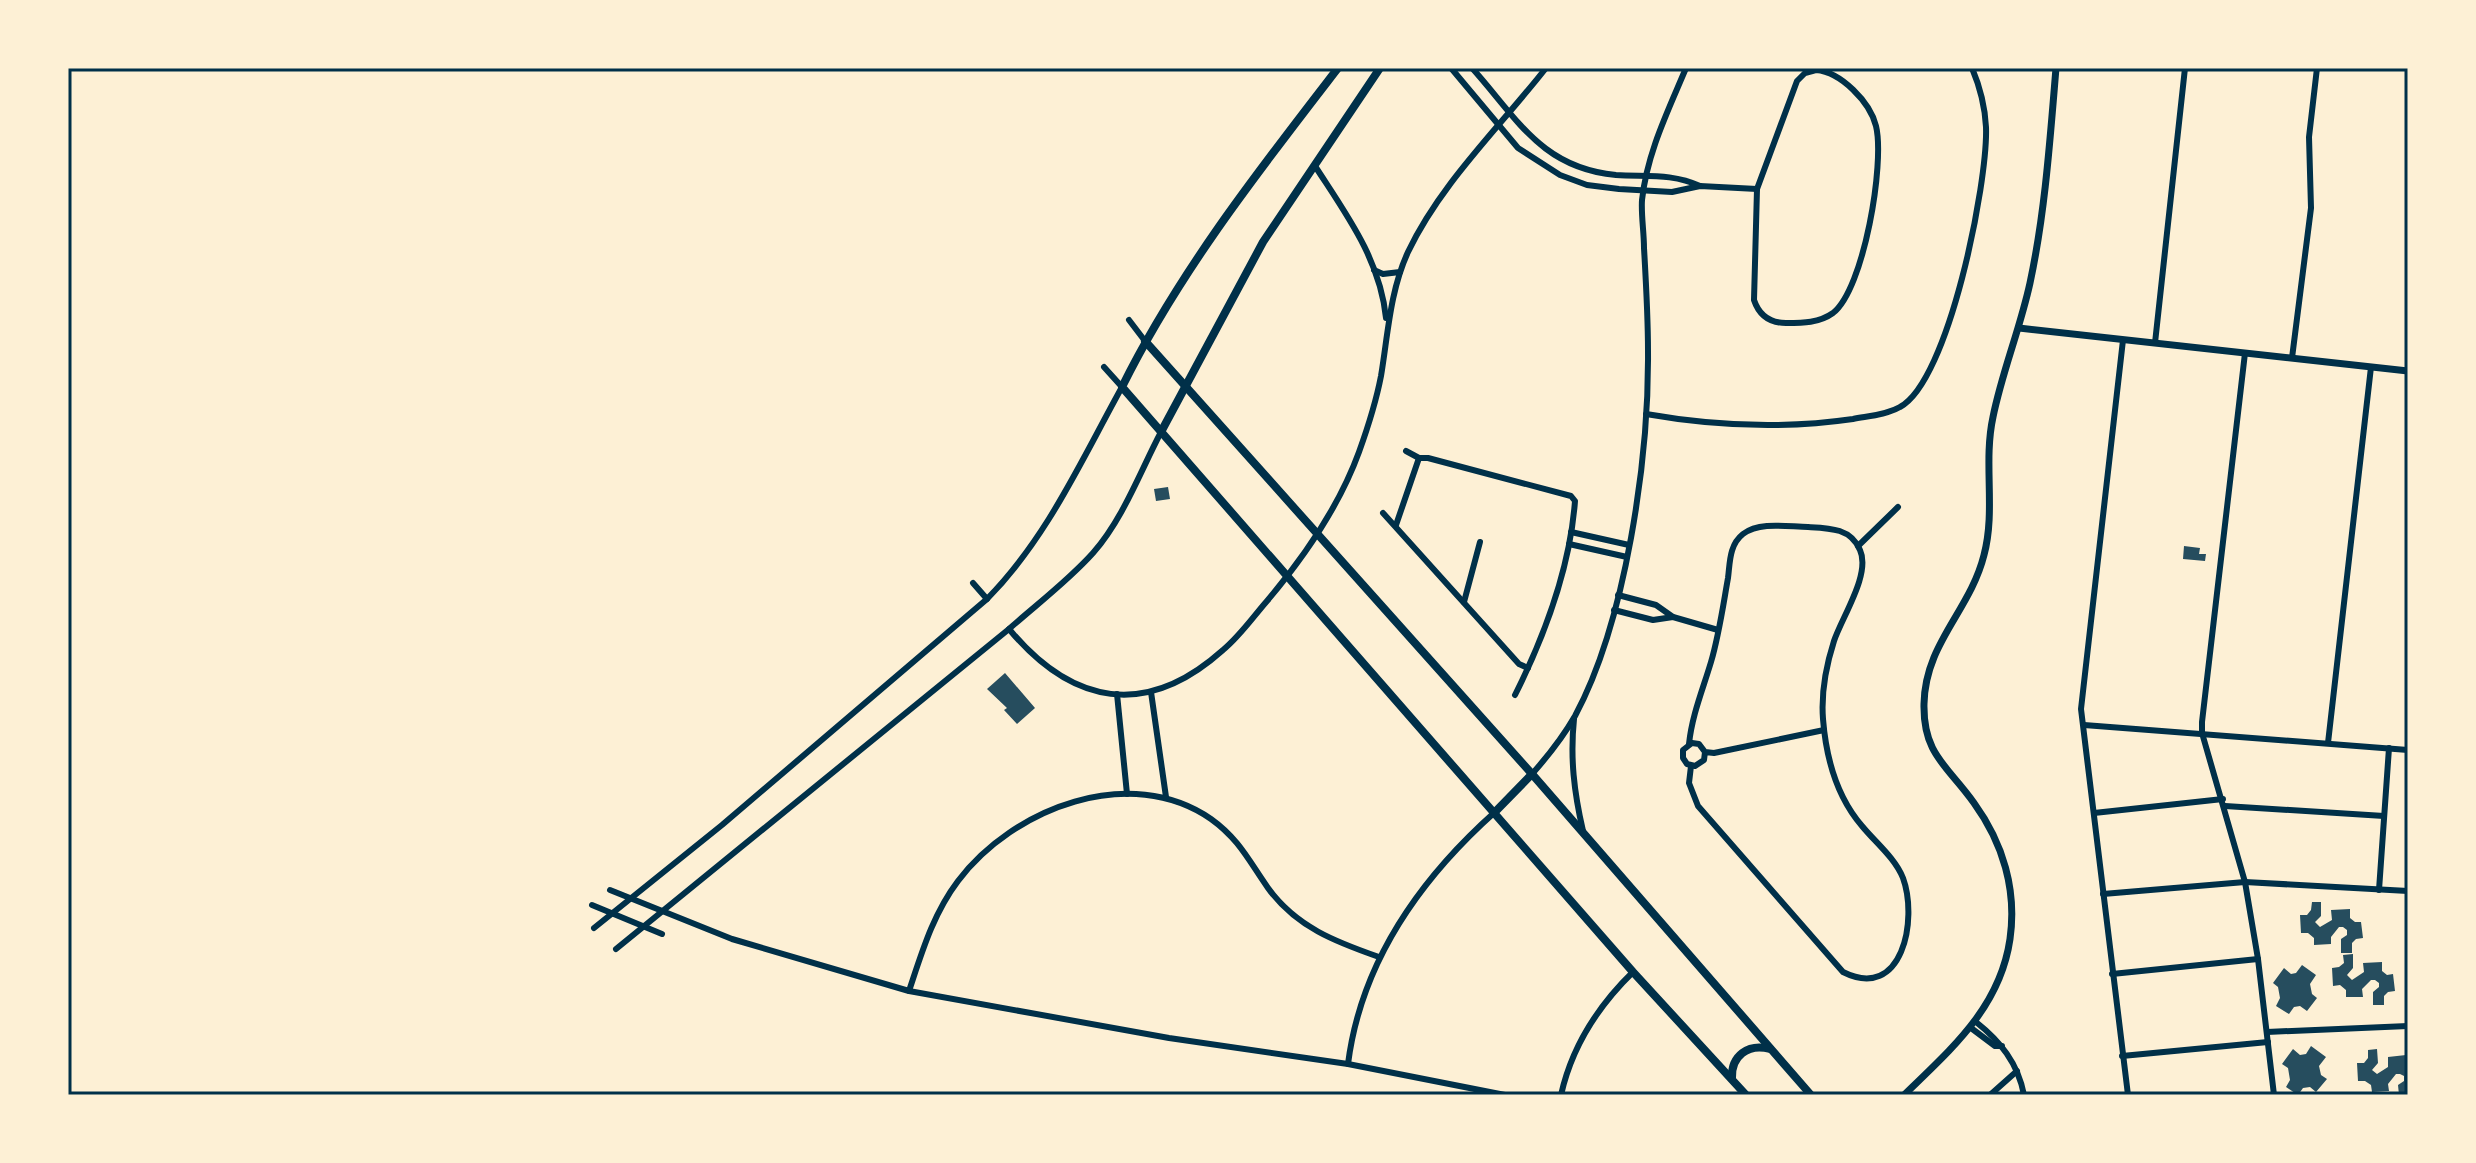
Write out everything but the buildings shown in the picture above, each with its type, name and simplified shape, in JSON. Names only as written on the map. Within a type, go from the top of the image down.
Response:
[{"type":"main road","points":[[1338,68],[1283,137],[1145,341],[1122,387],[1633,972],[1746,1095]]},
{"type":"main road","points":[[1161,432],[1263,242],[1380,68]]},
{"type":"main road","points":[[1145,341],[1532,774],[1811,1095]]},
{"type":"main road","points":[[1495,812],[1532,774]]},
{"type":"main road","points":[[1732,1079],[1733,1065],[1742,1052],[1753,1047],[1771,1049]]},
{"type":"street","points":[[1451,68],[1518,148],[1560,175],[1599,187],[1672,192],[1700,186],[1757,189]]},
{"type":"street","points":[[1472,68],[1536,143],[1568,163],[1607,174],[1674,177],[1700,186]]},
{"type":"street","points":[[1009,629],[1034,657],[1056,674],[1080,686],[1117,694],[1151,692],[1183,678],[1212,659],[1237,636],[1287,577],[1317,535],[1347,480],[1367,431],[1380,379],[1386,326],[1400,272],[1416,236],[1438,200],[1546,68]]},
{"type":"street","points":[[1532,774],[1558,743],[1575,716],[1601,654],[1627,557],[1646,414],[1648,373],[1642,202],[1646,175],[1686,68]]},
{"type":"street","points":[[1646,414],[1750,425],[1794,425],[1872,416],[1897,409],[1912,399],[1928,376],[1959,290],[1979,200],[1986,126],[1981,95],[1972,68]]},
{"type":"street","points":[[1904,1095],[1973,1025],[1997,984],[2007,955],[2012,924],[2011,892],[2004,861],[1992,831],[1975,804],[1946,771],[1931,745],[1925,719],[1925,692],[1934,655],[1969,596],[1985,553],[1989,524],[1989,445],[2039,236],[2056,68]]},
{"type":"street","points":[[2155,343],[2185,68]]},
{"type":"street","points":[[2292,358],[2311,208],[2309,137],[2317,68]]},
{"type":"street","points":[[1816,70],[1827,72],[1859,96],[1877,127],[1874,199],[1863,252],[1847,293],[1838,308],[1824,318],[1808,323],[1777,323],[1765,317],[1756,306],[1753,274],[1757,189],[1801,76],[1816,70]]},
{"type":"street","points":[[1315,166],[1357,229],[1382,296],[1386,326]]},
{"type":"street","points":[[1374,270],[1383,274],[1400,272]]},
{"type":"street","points":[[1129,320],[1145,341]]},
{"type":"street","points":[[2019,328],[2408,371]]},
{"type":"street","points":[[2123,340],[2081,709],[2128,1095]]},
{"type":"street","points":[[2245,353],[2202,733],[2245,882],[2258,959],[2274,1095]]},
{"type":"street","points":[[594,928],[722,825],[987,599],[1009,576],[1035,544],[1122,387],[1104,367]]},
{"type":"street","points":[[2328,743],[2371,367]]},
{"type":"street","points":[[616,949],[1009,629],[1094,551],[1114,521],[1161,432]]},
{"type":"street","points":[[1406,451],[1419,458],[1571,496],[1575,504],[1569,544],[1547,623],[1515,695]]},
{"type":"street","points":[[1396,525],[1419,458]]},
{"type":"street","points":[[1858,546],[1898,507]]},
{"type":"street","points":[[1383,513],[1519,664],[1528,668]]},
{"type":"street","points":[[1775,526],[1836,529],[1849,535],[1858,546],[1863,569],[1829,659],[1824,694],[1824,730],[1831,764],[1843,797],[1851,813],[1897,867],[1908,900],[1909,924],[1899,956],[1886,973],[1873,978],[1858,978],[1843,972],[1694,799],[1689,783],[1691,766],[1684,761],[1682,754],[1689,744],[1691,725],[1710,664],[1732,549],[1738,538],[1748,531],[1775,526]]},
{"type":"street","points":[[1571,532],[1629,545]]},
{"type":"street","points":[[1464,602],[1480,542]]},
{"type":"street","points":[[1569,544],[1627,557]]},
{"type":"street","points":[[973,583],[987,599]]},
{"type":"street","points":[[1618,595],[1656,605],[1673,617],[1718,630]]},
{"type":"street","points":[[1614,610],[1653,620],[1673,617]]},
{"type":"street","points":[[1151,692],[1166,797]]},
{"type":"street","points":[[1117,694],[1127,794]]},
{"type":"street","points":[[1575,716],[1571,744],[1572,776],[1584,834]]},
{"type":"street","points":[[2084,725],[2408,750]]},
{"type":"street","points":[[1705,752],[1725,752],[1824,730]]},
{"type":"street","points":[[1689,744],[1699,744],[1705,752]]},
{"type":"street","points":[[2379,890],[2389,748]]},
{"type":"street","points":[[1691,766],[1702,763],[1705,752]]},
{"type":"street","points":[[909,991],[938,912],[958,881],[982,854],[1011,831],[1042,814],[1075,802],[1127,794],[1166,797],[1191,807],[1225,830],[1245,851],[1275,897],[1304,924],[1328,939],[1379,957]]},
{"type":"street","points":[[2094,813],[2224,803],[2384,816]]},
{"type":"street","points":[[1348,1064],[1369,980],[1379,957],[1423,887],[1457,847],[1495,812]]},
{"type":"street","points":[[2103,894],[2245,882],[2408,891]]},
{"type":"street","points":[[610,890],[732,939],[909,991],[1169,1038],[1348,1064],[1505,1095]]},
{"type":"street","points":[[592,905],[662,934]]},
{"type":"street","points":[[2112,974],[2258,959]]},
{"type":"street","points":[[1561,1095],[1574,1051],[1590,1022],[1614,990],[1633,972]]},
{"type":"street","points":[[1973,1025],[1995,1046],[2002,1046],[2017,1071],[2024,1095]]},
{"type":"street","points":[[2267,1032],[2408,1026]]},
{"type":"street","points":[[2122,1056],[2268,1042]]},
{"type":"street","points":[[1990,1095],[2017,1071]]}]
